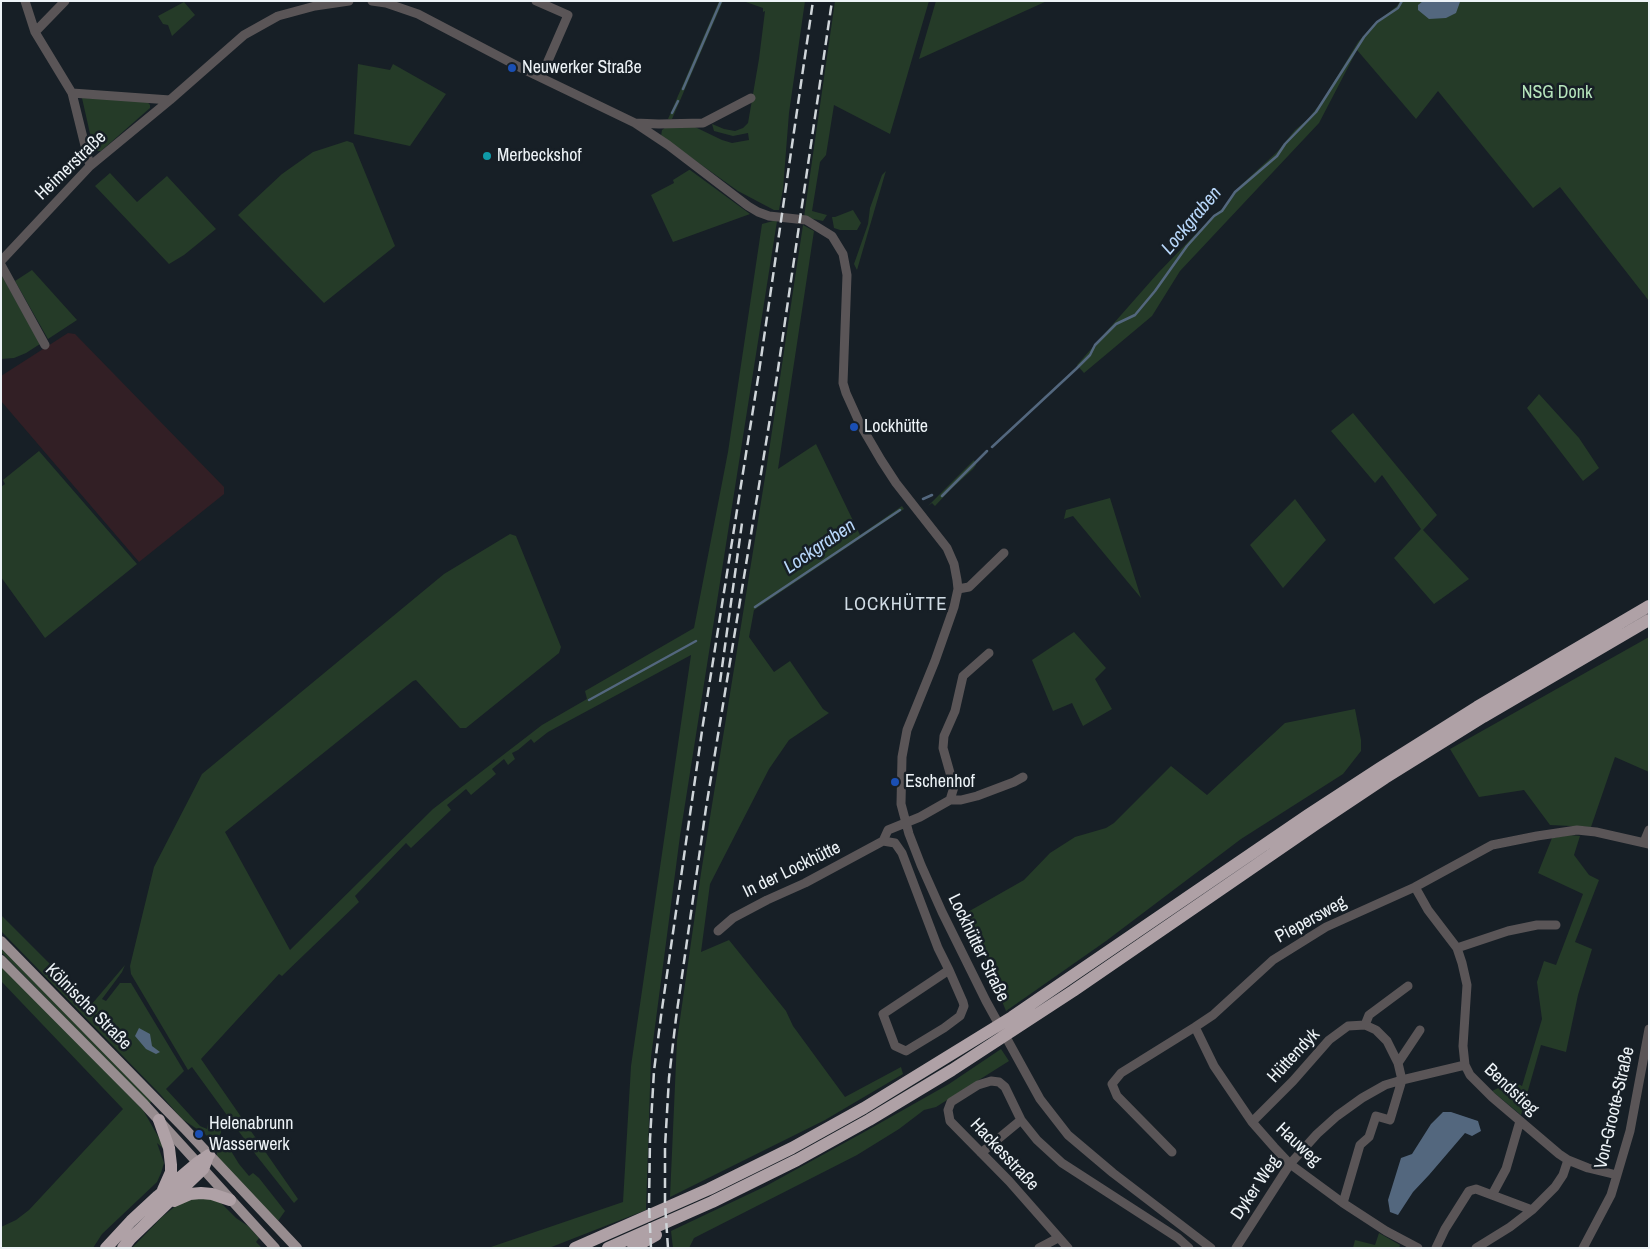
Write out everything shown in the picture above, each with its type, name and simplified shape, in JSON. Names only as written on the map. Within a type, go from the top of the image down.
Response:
[{"type":"highway","points":[[575,1248],[709,1189],[792,1148],[864,1108],[1020,1012],[1380,768],[1477,707],[1649,606]]},
{"type":"highway","points":[[608,1248],[712,1202],[805,1156],[952,1070],[1073,991],[1385,778],[1491,712],[1649,620]]},
{"type":"highway","points":[[159,1120],[169,1148],[171,1165],[162,1201]]},
{"type":"highway","points":[[123,1248],[162,1201],[200,1166],[209,1155]]},
{"type":"highway","points":[[106,1248],[131,1221],[162,1201],[190,1194],[212,1194],[230,1200]]},
{"type":"highway","points":[[633,1248],[712,1202]]},
{"type":"main road","name":"Kölnische Straße","points":[[1,941],[297,1248]]},
{"type":"main road","name":"Kölnische Straße","points":[[1,960],[146,1105],[274,1248]]},
{"type":"street","points":[[24,1],[35,32],[72,93],[90,166]]},
{"type":"street","points":[[35,32],[65,1]]},
{"type":"street","points":[[72,93],[170,100],[244,35],[278,16],[315,6],[349,1]]},
{"type":"street","points":[[372,1],[386,3],[418,14],[635,123],[703,123],[751,98]]},
{"type":"street","points":[[536,1],[568,15],[541,77]]},
{"type":"street","name":"Heimerstraße","points":[[45,345],[1,263],[90,166],[170,100]]},
{"type":"street","name":"Lockhütter Straße","points":[[635,123],[668,145],[748,206],[770,216],[806,220],[832,236],[843,254],[847,275],[844,383],[846,392],[860,424],[881,460],[896,483],[947,548],[954,564],[958,589],[954,607],[935,661],[907,730],[902,757],[901,804],[921,865],[986,1001],[1040,1099],[1068,1135],[1113,1173],[1209,1247]]},
{"type":"street","points":[[958,589],[963,590],[969,587],[1004,553]]},
{"type":"street","points":[[989,653],[963,676],[955,711],[944,736],[944,748],[954,787],[950,800],[961,800],[977,796],[1023,777]]},
{"type":"street","name":"In der Lockhütte","points":[[718,931],[733,918],[805,883],[883,841],[888,830],[906,824],[950,800]]},
{"type":"street","name":"Piepersweg","points":[[1172,1152],[1117,1096],[1112,1084],[1121,1073],[1195,1028],[1212,1015],[1273,960],[1326,927],[1414,888],[1492,845],[1577,830],[1596,832],[1646,843],[1649,830]]},
{"type":"street","points":[[883,841],[895,843],[902,853],[938,948],[949,970],[964,1006],[960,1016],[906,1051],[895,1046],[883,1014],[949,970]]},
{"type":"street","name":"Bendstieg","points":[[1414,888],[1457,948],[1467,985],[1463,1046],[1465,1065],[1470,1076],[1520,1121],[1568,1160],[1617,1176]]},
{"type":"street","points":[[1457,948],[1508,931],[1537,925],[1556,926]]},
{"type":"street","points":[[1343,1203],[1360,1145],[1369,1137],[1376,1116],[1390,1120],[1402,1080],[1398,1063],[1387,1041],[1376,1030],[1365,1025],[1369,1015],[1408,986]]},
{"type":"street","name":"Hüttendyk","points":[[1252,1122],[1293,1081],[1329,1040],[1348,1026],[1365,1025]]},
{"type":"street","name":"Hauweg","points":[[1195,1028],[1214,1066],[1252,1122],[1290,1164],[1343,1203],[1386,1231],[1418,1248]]},
{"type":"street","name":"Von-Groote-Straße","points":[[1583,1248],[1611,1196],[1630,1132],[1649,1029]]},
{"type":"street","points":[[1398,1063],[1420,1030]]},
{"type":"street","name":"Dyker Weg","points":[[1236,1248],[1290,1164],[1317,1134],[1337,1116],[1385,1086],[1465,1065]]},
{"type":"street","name":"Hackesstraße","points":[[1021,1120],[1005,1087],[999,1082],[991,1081],[978,1085],[951,1102],[948,1110],[950,1121],[1009,1181],[1068,1248]]},
{"type":"street","points":[[981,1153],[1021,1120],[1037,1140],[1062,1164],[1178,1238],[1189,1248]]},
{"type":"street","points":[[1492,1195],[1506,1169],[1520,1121]]},
{"type":"street","points":[[1476,1248],[1510,1227],[1532,1210],[1555,1187],[1563,1175],[1568,1160]]},
{"type":"street","points":[[1436,1248],[1445,1229],[1469,1191],[1476,1189],[1532,1210]]},
{"type":"street","points":[[1039,1248],[1058,1238]]},
{"type":"shaded area","points":[[68,333],[75,334],[224,487],[224,494],[139,562],[1,401],[1,376]]},
{"type":"green space","points":[[719,1],[723,1],[672,119],[668,119]]},
{"type":"green space","points":[[743,1],[805,1],[789,113],[783,189],[779,210],[774,210],[738,191],[661,136],[662,130],[666,127],[695,127],[732,143],[749,140],[748,133],[733,136],[714,131],[712,124],[735,131],[743,128],[748,123],[765,11],[763,12],[763,8]]},
{"type":"green space","points":[[835,1],[929,1],[890,134],[834,105],[826,155],[820,162],[812,211],[827,215],[823,221],[804,217]]},
{"type":"green space","points":[[936,1],[1047,1],[919,59]]},
{"type":"green space","name":"NSG Donk","points":[[1400,1],[1649,1],[1649,301],[1560,187],[1533,208],[1438,91],[1416,119],[1357,50],[1319,123],[1180,271],[1152,316],[1084,373],[1077,365],[1158,273],[1215,214],[1225,207],[1241,185],[1277,152],[1295,130],[1308,119],[1323,100],[1358,42],[1374,24],[1397,6]]},
{"type":"green space","points":[[184,2],[195,15],[172,36],[168,25],[163,24],[158,16]]},
{"type":"green space","points":[[358,64],[390,70],[393,64],[446,94],[410,146],[354,134]]},
{"type":"green space","points":[[82,98],[146,100],[150,108],[101,151],[96,151],[93,147]]},
{"type":"green space","points":[[347,141],[353,143],[395,246],[324,303],[238,215],[282,174],[313,152]]},
{"type":"green space","points":[[689,170],[750,214],[673,242],[651,195],[674,183],[673,180]]},
{"type":"green space","points":[[886,171],[857,270],[854,264],[868,224],[870,208],[882,175]]},
{"type":"green space","points":[[110,173],[137,202],[167,176],[216,229],[184,255],[169,264],[95,186]]},
{"type":"green space","points":[[853,210],[861,223],[857,230],[834,228],[832,217]]},
{"type":"green space","points":[[777,221],[680,836],[651,1057],[646,1210],[549,1248],[488,1248],[623,1202],[631,1066],[691,655],[548,732],[534,743],[531,739],[512,753],[515,759],[508,765],[504,759],[492,769],[496,774],[471,795],[466,789],[447,805],[451,810],[411,848],[406,843],[355,896],[359,902],[282,976],[279,974],[201,1059],[298,1199],[294,1203],[256,1155],[192,1067],[188,1070],[131,974],[130,966],[154,867],[202,774],[444,574],[510,534],[516,536],[561,647],[559,653],[466,728],[460,728],[416,680],[413,681],[225,832],[290,950],[433,809],[542,725],[587,699],[585,691],[694,628],[728,452],[762,224]]},
{"type":"green space","points":[[803,225],[814,231],[778,469],[816,444],[860,535],[902,506],[904,509],[754,610],[749,637],[774,672],[790,661],[823,709],[829,713],[789,740],[769,769],[710,884],[701,952],[729,940],[786,1011],[793,1026],[845,1097],[901,1067],[903,1074],[825,1120],[670,1197],[677,1040],[701,873],[766,471]]},
{"type":"green space","points":[[32,270],[77,320],[48,339],[15,281]]},
{"type":"green space","points":[[1,274],[40,344],[14,358],[1,359]]},
{"type":"green space","points":[[1539,394],[1579,438],[1599,468],[1583,481],[1527,408]]},
{"type":"green space","points":[[1353,413],[1437,515],[1423,530],[1469,579],[1434,604],[1394,558],[1421,529],[1382,475],[1375,483],[1331,431]]},
{"type":"green space","points":[[39,451],[137,564],[45,638],[1,577],[1,487],[5,484],[3,480]]},
{"type":"green space","points":[[974,460],[976,465],[973,469],[935,506],[932,503],[928,506]]},
{"type":"green space","points":[[1110,498],[1141,598],[1073,516],[1064,519],[1066,510]]},
{"type":"green space","points":[[1295,499],[1326,540],[1283,588],[1250,545]]},
{"type":"green space","points":[[1074,632],[1106,668],[1095,679],[1112,709],[1083,726],[1072,703],[1053,711],[1032,660]]},
{"type":"green space","points":[[1649,637],[1649,772],[1615,757],[1591,827],[1550,825],[1524,790],[1479,797],[1450,749]]},
{"type":"green space","points":[[1355,709],[1361,740],[1361,751],[1343,774],[1241,839],[1106,941],[1006,1011],[966,913],[1024,880],[1050,853],[1075,837],[1106,828],[1114,823],[1171,766],[1207,795],[1285,723]]},
{"type":"green space","points":[[1570,835],[1580,836],[1574,855],[1589,875],[1599,880],[1575,942],[1592,949],[1578,995],[1566,1052],[1541,1045],[1521,1115],[1492,1091],[1513,1081],[1522,1086],[1542,1019],[1537,982],[1544,961],[1556,965],[1583,894],[1538,873],[1552,838]]},
{"type":"green space","points":[[1,915],[91,1005],[125,965],[102,999],[106,1001],[120,983],[131,983],[184,1071],[166,1089],[200,1126],[207,1129],[208,1123],[221,1126],[221,1133],[214,1143],[199,1128],[197,1129],[182,1119],[1,931]]},
{"type":"green space","points":[[1,947],[152,1101],[149,1104],[1,952]]},
{"type":"green space","points":[[1,964],[143,1110],[167,1152],[157,1143],[164,1163],[157,1182],[102,1234],[93,1248],[1,1248],[1,1227],[16,1220],[29,1210],[123,1109],[1,981]]},
{"type":"green space","points":[[1001,1049],[1009,1061],[936,1107],[924,1110],[899,1129],[857,1155],[694,1238],[689,1248],[673,1248],[671,1231],[766,1186],[866,1131],[949,1084]]},
{"type":"green space","points":[[230,1141],[236,1144],[236,1149],[231,1151],[239,1164],[249,1176],[253,1173],[259,1178],[285,1211],[278,1221],[217,1157],[217,1151],[222,1144]]},
{"type":"green space","points":[[191,1198],[216,1198],[236,1218],[248,1226],[259,1238],[256,1242],[262,1248],[132,1248],[162,1217],[178,1204]]},
{"type":"green space","points":[[1379,1233],[1400,1245],[1399,1248],[1353,1248],[1355,1240],[1375,1245]]},
{"type":"water","points":[[1423,1],[1460,2],[1456,13],[1446,18],[1429,19],[1418,10],[1418,5]]},
{"type":"water","points":[[139,1028],[150,1034],[152,1046],[160,1052],[156,1054],[146,1049],[135,1036]]},
{"type":"water","points":[[1443,1112],[1451,1112],[1478,1121],[1481,1131],[1472,1136],[1465,1133],[1413,1192],[1398,1215],[1390,1212],[1388,1200],[1401,1158],[1412,1154],[1431,1124]]},
{"type":"waterway","points":[[683,89],[721,1]]},
{"type":"waterway","name":"Lockgraben","points":[[992,447],[1076,369],[1090,355],[1095,345],[1116,324],[1135,315],[1155,291],[1187,246],[1214,216],[1222,211],[1235,192],[1277,156],[1285,144],[1316,112],[1364,37],[1377,22],[1398,8],[1402,1]]},
{"type":"waterway","points":[[672,113],[678,101]]},
{"type":"waterway","name":"Lockgraben","points":[[942,496],[987,451]]},
{"type":"waterway","name":"Lockgraben","points":[[923,499],[932,495]]},
{"type":"waterway","name":"Lockgraben","points":[[755,607],[900,510]]},
{"type":"waterway","name":"Lockgraben","points":[[589,700],[696,641]]},
{"type":"railway","points":[[651,1248],[649,1205],[650,1139],[654,1071],[661,1016],[703,724],[759,372],[813,1]]},
{"type":"railway","points":[[668,1248],[665,1204],[665,1147],[669,1078],[676,1018],[706,808],[777,376],[832,1]]},
{"type":"railway","points":[[720,682],[742,523]]},
{"type":"place","name":"Neuwerker Straße","points":[[512,68]]},
{"type":"place","name":"Merbeckshof","points":[[487,156]]},
{"type":"place","name":"Lockhütte","points":[[854,427]]},
{"type":"place","name":"Eschenhof","points":[[895,782]]},
{"type":"place","name":"Helenabrunn Wasserwerk","points":[[199,1134]]},
{"type":"district","name":"LOCKHÜTTE","points":[[896,605]]}]
